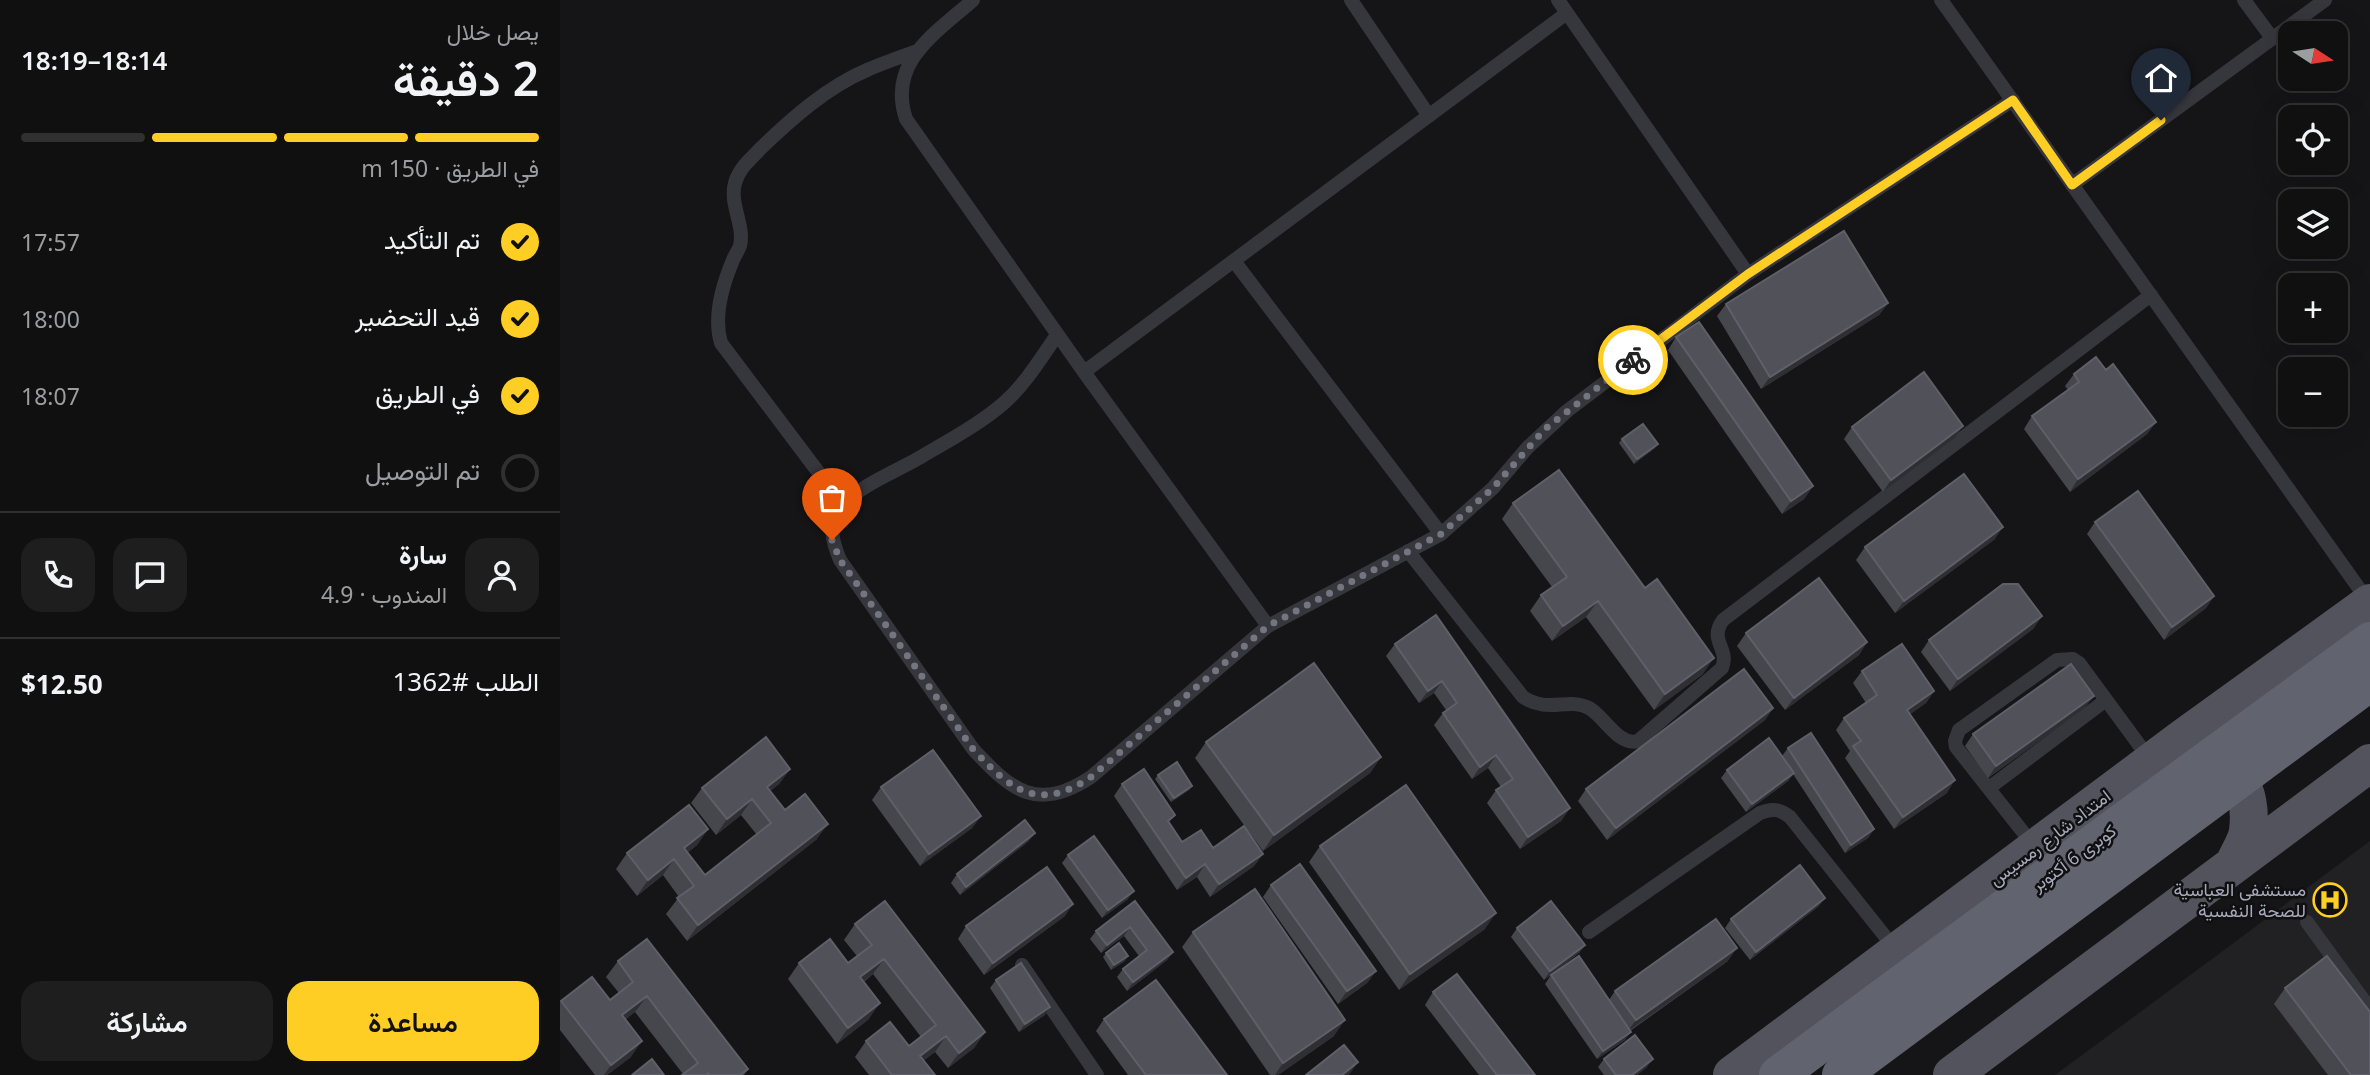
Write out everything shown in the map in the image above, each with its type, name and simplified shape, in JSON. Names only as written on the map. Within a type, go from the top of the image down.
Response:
[{"type":"highway","name":"كوبرى 6 أكتوبر","points":[[1778,1075],[2370,641]]},
{"type":"highway","name":"كوبرى 6 أكتوبر","points":[[1841,1075],[2370,682]]},
{"type":"main road","name":"امتداد شارع رمسيس","points":[[1732,1075],[2183,738],[2370,603]]},
{"type":"main road","points":[[2183,738],[2213,749],[2236,771],[2248,801],[2248,833],[2235,862]]},
{"type":"main road","points":[[1952,1075],[2370,763]]},
{"type":"lane","points":[[972,0],[917,51],[907,66],[900,101],[906,119],[1057,335],[1268,626]]},
{"type":"lane","points":[[1351,0],[1429,116]]},
{"type":"lane","points":[[1558,0],[1748,274]]},
{"type":"lane","points":[[1941,0],[2370,603]]},
{"type":"lane","points":[[2244,0],[2272,38]]},
{"type":"lane","points":[[2072,185],[2325,0]]},
{"type":"lane","points":[[1084,372],[1567,13]]},
{"type":"lane","points":[[843,505],[721,343],[716,314],[741,235],[733,200],[734,184],[740,170],[775,135],[817,100],[865,71],[917,51]]},
{"type":"lane","points":[[1057,335],[1026,379],[1004,403],[958,435],[862,490],[843,505],[831,527],[832,540],[840,560],[973,749],[1012,787],[1032,794],[1053,795],[1073,789],[1091,777],[1268,626],[1441,534],[1493,488],[1528,447],[1567,411],[1748,274],[2013,100]]},
{"type":"lane","points":[[1234,261],[1441,534]]},
{"type":"lane","points":[[1408,551],[1523,697],[1542,705],[1587,707],[1624,739],[1633,743],[1722,668],[1725,656],[1716,635],[1723,620],[2151,295]]},
{"type":"lane","points":[[2036,849],[1956,747],[1959,730],[2057,660],[2073,659],[2079,663],[2152,762]]},
{"type":"lane","points":[[1989,788],[2106,700]]},
{"type":"lane","points":[[1589,932],[1760,813],[1776,809],[1790,817],[1898,952]]},
{"type":"lane","points":[[2307,922],[2370,1009]]},
{"type":"lane","points":[[1022,965],[1090,1072]]},
{"type":"shaded area","name":"مستشفى العباسية للصحة النفسية","points":[[2370,841],[2370,1075],[2055,1075],[2212,959]]},
{"type":"building","points":[[1844,231],[1888,303],[1770,377],[1726,304]]},
{"type":"building","points":[[1699,322],[1813,486],[1791,501],[1676,337]]},
{"type":"building","points":[[2096,357],[2106,370],[2113,364],[2156,422],[2078,479],[2032,416],[2079,382],[2074,374]]},
{"type":"building","points":[[1924,372],[1963,426],[1891,480],[1852,427]]},
{"type":"building","points":[[1643,424],[1658,444],[1637,459],[1622,439]]},
{"type":"building","points":[[1559,470],[1645,588],[1657,579],[1714,658],[1665,694],[1598,601],[1563,626],[1541,595],[1567,577],[1513,503]]},
{"type":"building","points":[[1964,474],[2003,527],[1904,601],[1865,547]]},
{"type":"building","points":[[2138,491],[2214,596],[2172,627],[2095,522]]},
{"type":"building","points":[[1819,578],[1867,642],[1794,698],[1746,633]]},
{"type":"building","points":[[2003,584],[2018,584],[2042,616],[1958,679],[1929,640]]},
{"type":"building","points":[[1436,615],[1570,808],[1528,837],[1496,790],[1513,779],[1496,755],[1480,767],[1443,713],[1457,703],[1442,681],[1428,691],[1395,644]]},
{"type":"building","points":[[1902,644],[1934,691],[1907,710],[1955,780],[1903,817],[1853,746],[1861,741],[1844,718],[1877,695],[1862,671]]},
{"type":"building","points":[[1314,663],[1381,757],[1274,835],[1206,742]]},
{"type":"building","points":[[2071,664],[2094,696],[1996,766],[1973,734]]},
{"type":"building","points":[[1744,669],[1773,708],[1616,828],[1586,789]]},
{"type":"building","points":[[1811,733],[1874,829],[1851,845],[1788,748]]},
{"type":"building","points":[[766,737],[790,769],[767,787],[785,810],[805,794],[828,824],[698,925],[677,898],[694,886],[674,859],[648,880],[627,853],[689,805],[708,829],[684,848],[705,875],[771,823],[752,799],[727,819],[702,788]]},
{"type":"building","points":[[1769,738],[1794,773],[1752,804],[1727,770]]},
{"type":"building","points":[[933,750],[981,816],[929,854],[881,787]]},
{"type":"building","points":[[1177,762],[1192,786],[1174,798],[1158,775]]},
{"type":"building","points":[[1144,769],[1175,815],[1168,821],[1182,842],[1201,830],[1213,848],[1244,826],[1263,854],[1219,884],[1205,864],[1186,878],[1122,784]]},
{"type":"building","points":[[1406,785],[1496,913],[1410,974],[1320,846]]},
{"type":"building","points":[[1025,820],[1035,833],[966,887],[957,874]]},
{"type":"building","points":[[1094,836],[1134,891],[1108,910],[1068,855]]},
{"type":"building","points":[[1300,864],[1376,971],[1347,991],[1271,885]]},
{"type":"building","points":[[1800,865],[1825,898],[1756,952],[1731,919]]},
{"type":"building","points":[[1047,867],[1073,904],[993,963],[966,926]]},
{"type":"building","points":[[1255,889],[1345,1020],[1283,1063],[1193,932]]},
{"type":"building","points":[[885,901],[985,1032],[959,1053],[946,1036],[920,1056],[935,1075],[892,1075],[866,1041],[890,1022],[909,1046],[936,1025],[884,959],[860,977],[880,1003],[848,1028],[799,963],[830,939],[848,963],[872,945],[855,924]]},
{"type":"building","points":[[1135,901],[1173,952],[1133,982],[1123,969],[1147,950],[1130,927],[1107,945],[1096,931]]},
{"type":"building","points":[[1551,901],[1585,945],[1550,971],[1517,928]]},
{"type":"building","points":[[1716,919],[1737,948],[1636,1020],[1615,991]]},
{"type":"building","points":[[647,939],[748,1069],[740,1075],[682,1075],[698,1063],[647,996],[622,1015],[642,1041],[611,1065],[561,1001],[592,977],[610,1000],[633,982],[618,961]]},
{"type":"building","points":[[1119,943],[1128,956],[1114,965],[1106,953]]},
{"type":"building","points":[[1579,956],[1631,1032],[1603,1051],[1551,975]]},
{"type":"building","points":[[2327,956],[2370,1012],[2370,1075],[2351,1075],[2285,988]]},
{"type":"building","points":[[1021,963],[1050,1007],[1025,1024],[996,980]]},
{"type":"building","points":[[1457,974],[1535,1075],[1497,1075],[1433,992]]},
{"type":"building","points":[[1156,980],[1227,1075],[1146,1075],[1104,1019]]},
{"type":"building","points":[[1635,1035],[1653,1059],[1632,1075],[1616,1075],[1604,1059]]},
{"type":"building","points":[[1344,1045],[1358,1062],[1342,1075],[1306,1075]]},
{"type":"building","points":[[652,1059],[664,1075],[632,1075]]},
{"type":"way so far","points":[[832,540],[840,560],[973,749],[1012,787],[1032,794],[1053,795],[1073,789],[1091,777],[1268,626],[1441,534],[1493,488],[1545,429],[1633,360]]},
{"type":"place","name":"مستشفى العباسية للصحة النفسية","points":[[2330,900]]},
{"type":"route","points":[[1633,360],[1748,274],[2013,100],[2072,185],[2161,120]]}]
